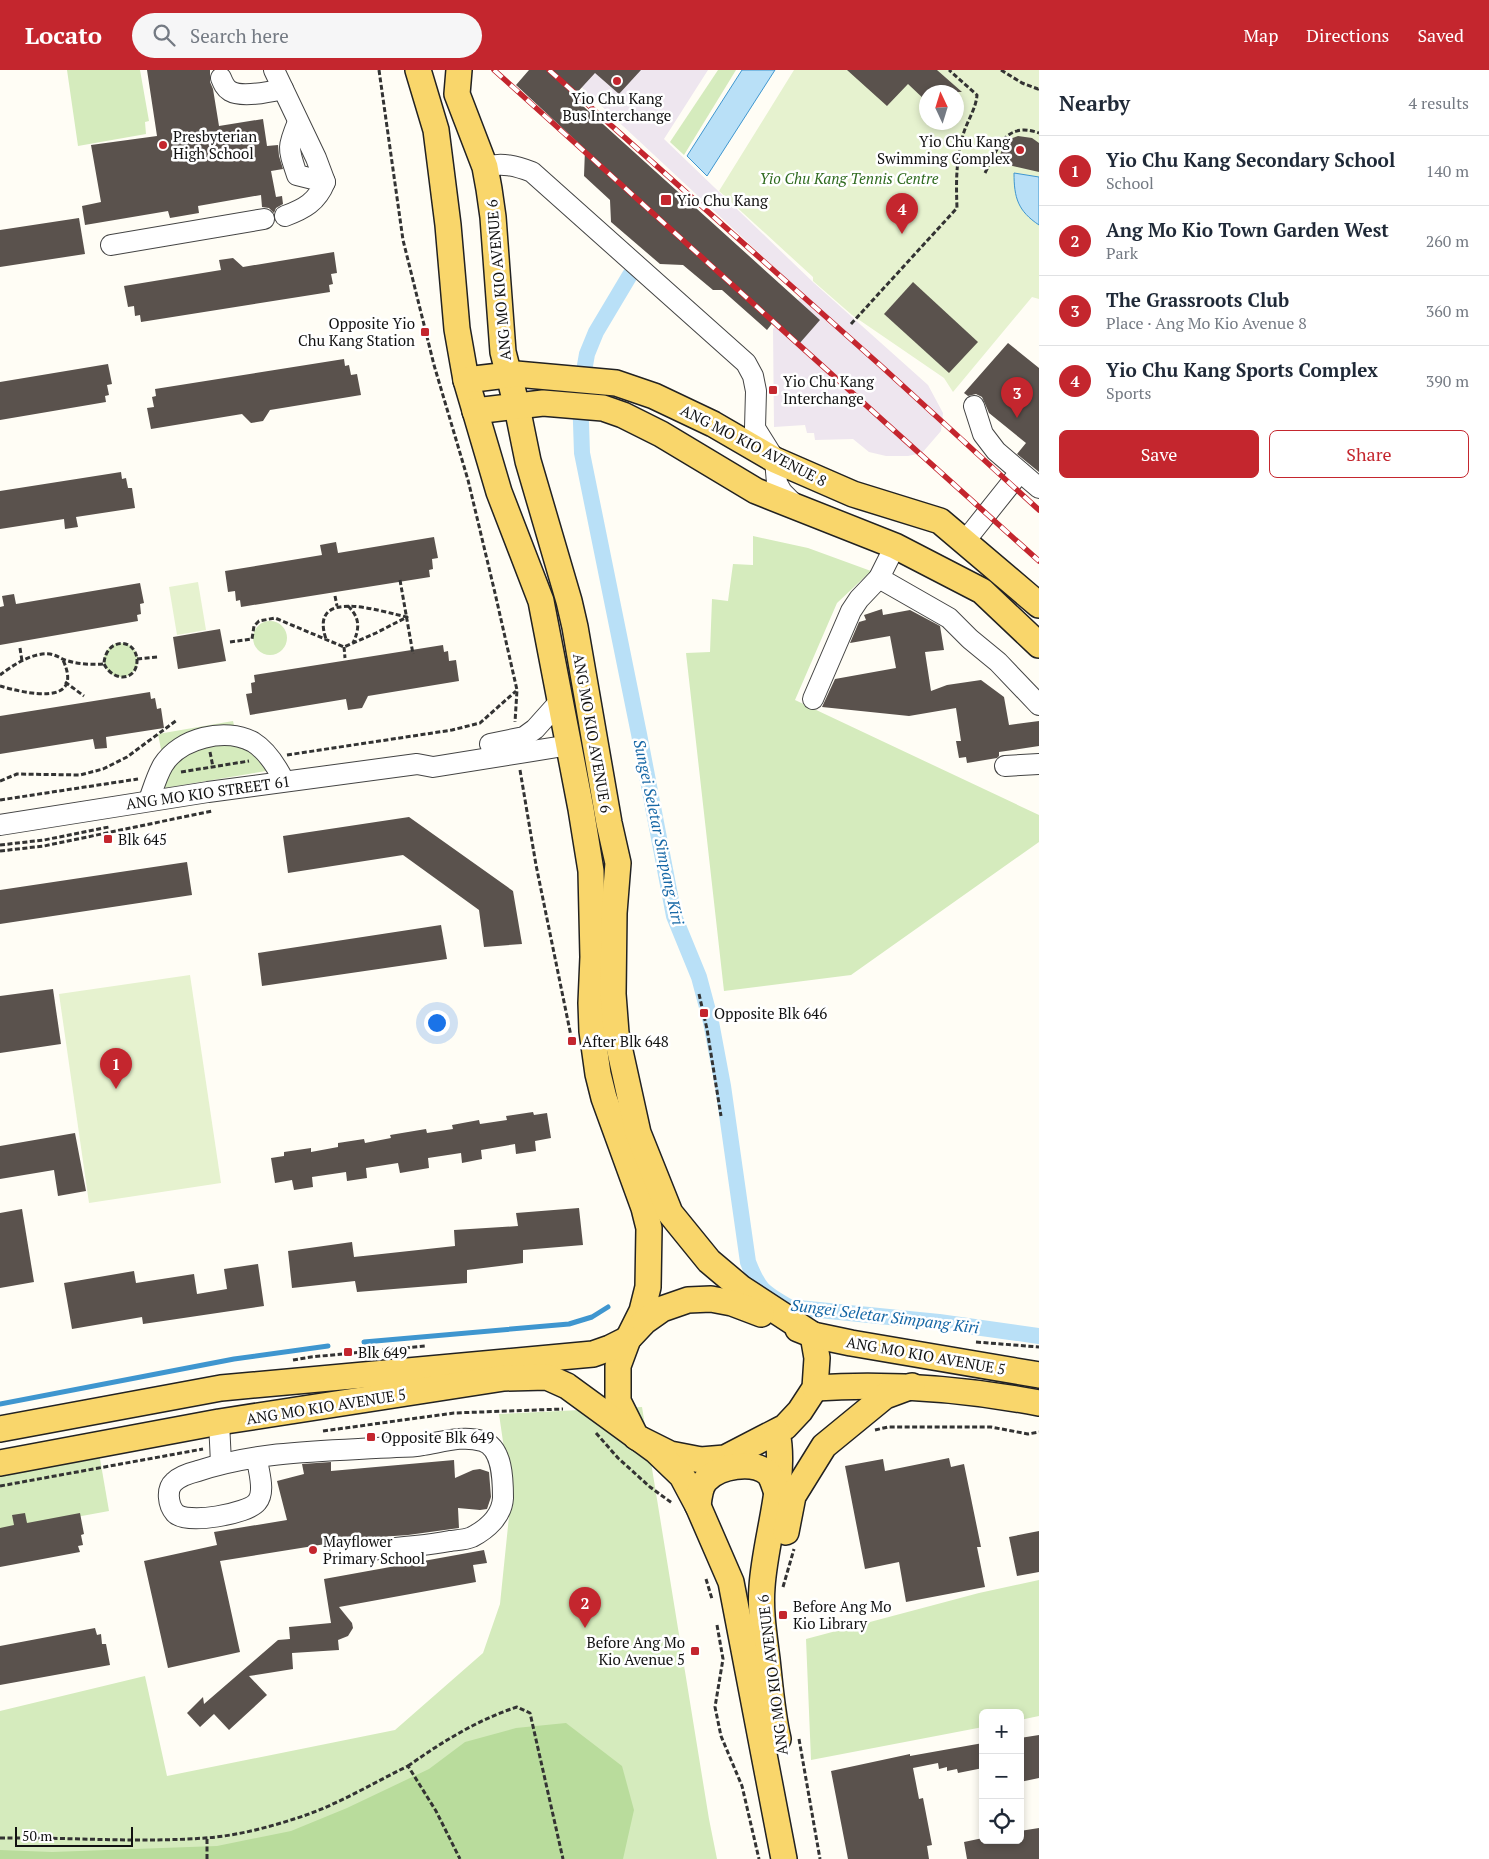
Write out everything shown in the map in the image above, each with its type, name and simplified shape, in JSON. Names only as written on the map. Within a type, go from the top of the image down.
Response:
[{"type":"main road","name":"ANG MO KIO AVENUE 6","points":[[418,70],[436,130],[447,216],[457,329],[466,380],[499,492],[542,601],[570,745],[591,871],[593,957],[591,1003],[592,1031],[598,1074],[604,1098],[644,1208],[649,1228],[648,1287],[642,1311],[628,1339],[618,1366],[617,1392],[620,1406],[636,1437],[656,1450],[682,1476],[687,1508],[731,1582],[784,1859]]},
{"type":"main road","name":"ANG MO KIO AVENUE 6","points":[[445,70],[458,82],[485,167],[493,217],[503,352],[528,461],[575,627],[608,823],[618,863],[614,913],[613,994],[616,1033],[638,1133],[670,1213],[708,1261],[741,1288],[813,1335]]},
{"type":"main road","name":"ANG MO KIO AVENUE 8","points":[[466,380],[508,374],[538,376],[616,383],[654,396],[713,424],[775,460],[853,494],[940,521],[1039,605]]},
{"type":"main road","points":[[475,411],[543,403],[603,408],[623,415],[661,434],[756,491],[894,546],[982,591],[1039,645]]},
{"type":"main road","points":[[647,1267],[656,1283],[664,1290],[674,1293],[690,1293],[700,1288],[706,1282],[708,1261]]},
{"type":"main road","points":[[573,1356],[615,1330],[629,1312],[647,1267]]},
{"type":"main road","points":[[628,1339],[645,1321],[662,1308],[688,1300],[711,1299],[732,1303],[813,1335],[817,1358],[815,1388],[800,1411],[785,1427],[725,1458],[701,1460],[670,1454],[636,1437]]},
{"type":"main road","name":"ANG MO KIO AVENUE 5","points":[[813,1335],[1039,1375]]},
{"type":"main road","name":"ANG MO KIO AVENUE 5","points":[[0,1462],[219,1422],[419,1380],[592,1354],[628,1339]]},
{"type":"main road","name":"ANG MO KIO AVENUE 5","points":[[0,1429],[221,1388],[547,1377],[567,1386],[590,1401],[636,1437]]},
{"type":"main road","points":[[774,1724],[778,1566],[793,1496],[824,1446],[885,1396],[912,1386]]},
{"type":"main road","name":"ANG MO KIO AVENUE 5","points":[[815,1388],[912,1386],[1003,1396],[1039,1403]]},
{"type":"main road","name":"ANG MO KIO AVENUE 6","points":[[777,1432],[780,1446],[780,1462],[766,1549],[762,1588],[762,1612],[774,1724],[801,1859]]},
{"type":"main road","points":[[687,1508],[700,1491],[705,1480],[722,1468],[739,1466],[762,1469],[770,1475],[776,1490]]},
{"type":"street","points":[[274,70],[316,158],[324,182],[321,192],[311,204],[300,211],[285,216]]},
{"type":"street","points":[[221,78],[226,88],[232,92],[255,94],[283,90]]},
{"type":"street","points":[[485,167],[502,164],[517,166],[532,172],[746,363],[753,376],[756,391],[755,428],[775,460],[777,483],[782,492],[799,509]]},
{"type":"street","points":[[111,245],[264,219]]},
{"type":"street","points":[[974,406],[983,434],[996,451],[1039,488]]},
{"type":"street","points":[[965,541],[1020,472]]},
{"type":"street","points":[[813,700],[851,611],[859,599],[879,578],[894,546]]},
{"type":"street","points":[[879,578],[949,618],[970,639],[998,662],[1039,705]]},
{"type":"street","name":"ANG MO KIO STREET 61","points":[[417,764],[430,754],[524,737],[561,700]]},
{"type":"street","points":[[149,800],[164,764],[180,749],[196,739],[214,736],[234,737],[253,742],[269,758],[284,781]]},
{"type":"street","name":"ANG MO KIO STREET 61","points":[[0,825],[149,800],[284,781],[417,764],[434,767],[570,745]]},
{"type":"street","points":[[1005,766],[1039,764]]},
{"type":"street","points":[[219,1422],[221,1463]]},
{"type":"street","points":[[257,1458],[261,1489],[258,1502],[252,1507],[242,1511],[196,1520],[181,1517],[175,1513],[169,1498],[169,1489],[174,1482],[185,1475],[221,1463],[277,1455],[420,1446],[463,1438],[483,1441],[493,1447],[502,1471],[503,1500],[502,1507],[491,1526],[470,1537],[434,1544],[340,1552]]},
{"type":"path","points":[[380,70],[403,240],[443,396]]},
{"type":"path","points":[[851,324],[957,208],[957,164],[964,134],[977,95],[949,70]]},
{"type":"path","points":[[1001,70],[1022,83],[1038,89],[1039,87]]},
{"type":"path","points":[[985,172],[1002,140],[1011,132],[1021,129],[1039,133]]},
{"type":"path","points":[[400,580],[413,654]]},
{"type":"path","points":[[335,596],[337,606]]},
{"type":"path","points":[[326,639],[324,619],[327,612],[337,606],[347,606],[407,617]]},
{"type":"path","points":[[347,606],[354,611],[359,624],[353,643]]},
{"type":"path","points":[[230,642],[252,639],[254,626],[259,622],[275,618],[344,647],[407,617]]},
{"type":"path","points":[[118,644],[126,644],[133,648],[137,659],[134,671],[126,677],[117,677],[108,672],[104,664],[104,655],[110,647],[118,644]]},
{"type":"path","points":[[344,647],[346,658]]},
{"type":"path","points":[[20,648],[22,661]]},
{"type":"path","points":[[0,675],[22,661],[49,654],[62,660],[91,665],[104,664]]},
{"type":"path","points":[[137,659],[158,657]]},
{"type":"path","points":[[0,686],[25,693],[48,694],[59,690],[65,682],[68,673],[62,660]]},
{"type":"path","points":[[65,682],[84,696]]},
{"type":"path","points":[[0,800],[452,730],[480,722],[517,690]]},
{"type":"path","points":[[0,781],[17,774],[80,775],[103,769],[127,757],[177,720]]},
{"type":"path","points":[[0,851],[44,846],[219,810]]},
{"type":"path","points":[[699,994],[707,1029],[721,1116]]},
{"type":"path","points":[[976,1342],[1039,1347]]},
{"type":"path","points":[[456,1413],[564,1409]]},
{"type":"path","points":[[873,1431],[888,1427],[985,1427],[1028,1434],[1039,1432]]},
{"type":"path","points":[[593,1430],[618,1458],[650,1487],[672,1502],[687,1508]]},
{"type":"path","points":[[783,1588],[796,1543]]},
{"type":"path","points":[[705,1575],[713,1601]]},
{"type":"path","points":[[716,1616],[723,1659],[715,1707],[721,1736],[742,1786],[759,1859]]},
{"type":"path","points":[[0,1838],[140,1840],[207,1838],[256,1830],[296,1819],[332,1804],[408,1766],[471,1725],[517,1707],[530,1713],[563,1859]]},
{"type":"path","points":[[799,1738],[820,1859]]},
{"type":"path","points":[[408,1766],[436,1811],[460,1859]]},
{"type":"path","points":[[206,1859],[207,1838]]},
{"type":"shaded area","name":"Yio Chu Kang Bus Interchange","points":[[563,70],[708,70],[664,139],[814,283],[928,385],[943,413],[941,431],[922,453],[908,456],[886,456],[869,452],[853,439],[815,440],[814,433],[807,433],[805,425],[774,427],[773,329],[803,294]]},
{"type":"green space","points":[[67,70],[140,70],[149,121],[145,122],[146,134],[78,146]]},
{"type":"green space","points":[[718,70],[736,70],[684,155],[670,142]]},
{"type":"green space","name":"Yio Chu Kang Tennis Centre","points":[[794,70],[1039,70],[1039,299],[1032,297],[953,392],[944,378],[852,315],[813,281],[813,277],[719,191]]},
{"type":"green space","points":[[753,536],[808,548],[871,571],[837,603],[795,700],[1039,815],[1039,842],[851,975],[724,991],[686,653],[710,652],[712,599],[728,601],[733,564],[753,565]]},
{"type":"green space","points":[[198,582],[206,630],[177,635],[169,587]]},
{"type":"green space","points":[[270,621],[282,626],[287,638],[282,650],[270,655],[258,650],[253,638],[258,626]]},
{"type":"green space","points":[[121,643],[133,648],[138,660],[133,672],[121,677],[109,672],[104,660],[109,648]]},
{"type":"green space","points":[[233,721],[237,738],[278,769],[153,790],[164,764],[158,734]]},
{"type":"green space","points":[[190,975],[221,1183],[89,1203],[59,994]]},
{"type":"green space","points":[[642,1407],[717,1859],[0,1859],[0,1711],[145,1676],[167,1776],[395,1730],[483,1653],[500,1604],[511,1497],[499,1414]]},
{"type":"green space","points":[[99,1453],[109,1511],[0,1531],[0,1473]]},
{"type":"green space","points":[[1039,1580],[1039,1716],[1024,1719],[1024,1709],[979,1709],[979,1728],[811,1760],[806,1639],[979,1593]]},
{"type":"green space","points":[[566,1723],[622,1766],[634,1810],[623,1859],[0,1859],[0,1850],[52,1852],[217,1846],[291,1831],[347,1808],[429,1769],[465,1742],[516,1728]]},
{"type":"water","points":[[742,70],[775,70],[707,176],[687,156]]},
{"type":"water","points":[[1014,173],[1039,177],[1039,225],[1026,214],[1016,197]]},
{"type":"building","points":[[147,70],[210,70],[210,82],[213,89],[219,126],[263,119],[267,146],[278,145],[283,169],[271,171],[276,197],[282,196],[283,204],[276,208],[274,213],[269,208],[262,207],[261,195],[198,206],[199,213],[170,218],[168,211],[85,225],[82,206],[101,202],[91,145],[157,136]]},
{"type":"building","points":[[529,70],[641,70],[619,94],[595,73],[573,97],[820,320],[799,344],[774,321],[767,330],[722,290],[713,290],[683,265],[660,264],[611,222],[610,200],[584,176],[585,149],[516,85]]},
{"type":"building","points":[[847,70],[937,70],[954,85],[919,85],[919,94],[908,84],[887,106]]},
{"type":"building","name":"Yio Chu Kang Swimming Complex","points":[[1018,136],[1032,138],[1039,143],[1039,172],[1000,163],[1003,146],[1010,139]]},
{"type":"building","points":[[79,218],[85,254],[0,267],[0,230]]},
{"type":"building","points":[[334,252],[337,273],[331,274],[333,284],[329,285],[330,292],[141,322],[140,315],[135,316],[134,306],[128,307],[124,286],[221,270],[219,260],[233,258],[243,267]]},
{"type":"building","points":[[913,282],[978,342],[949,373],[884,314]]},
{"type":"building","points":[[1008,343],[1039,368],[1039,472],[1017,454],[1026,443],[989,413],[982,397],[976,394],[968,396],[964,393]]},
{"type":"building","points":[[344,359],[345,366],[349,365],[351,375],[357,374],[361,395],[270,410],[263,421],[251,423],[242,414],[151,429],[147,408],[154,407],[152,397],[156,396],[155,389]]},
{"type":"building","points":[[108,364],[112,384],[107,385],[109,395],[105,396],[106,402],[0,420],[0,382]]},
{"type":"building","points":[[121,472],[122,479],[126,478],[128,488],[132,488],[135,508],[76,517],[78,527],[65,529],[64,519],[0,529],[0,491]]},
{"type":"building","points":[[434,537],[438,558],[432,559],[433,569],[429,570],[430,577],[241,607],[240,600],[236,601],[235,591],[228,592],[225,571],[322,555],[320,545],[336,542],[338,553]]},
{"type":"building","points":[[140,583],[144,603],[140,604],[141,614],[137,615],[138,621],[0,645],[0,607],[4,606],[2,596],[14,594],[16,604]]},
{"type":"building","points":[[882,609],[883,615],[910,610],[940,626],[944,650],[925,652],[931,691],[947,685],[981,680],[1004,697],[1009,725],[1039,721],[1039,746],[999,752],[997,758],[967,763],[966,757],[959,758],[956,741],[961,741],[956,708],[909,716],[822,707],[835,679],[896,668],[890,636],[850,643],[859,622],[866,620],[864,615]]},
{"type":"building","points":[[220,629],[226,661],[178,669],[173,637]]},
{"type":"building","points":[[443,645],[444,652],[448,651],[449,661],[456,660],[459,681],[368,696],[362,708],[348,710],[346,699],[250,715],[246,694],[252,693],[251,683],[255,682],[254,675]]},
{"type":"building","points":[[150,692],[151,699],[155,698],[157,709],[161,708],[164,728],[106,737],[107,748],[95,749],[93,739],[0,754],[0,716]]},
{"type":"building","points":[[409,817],[513,891],[522,944],[484,947],[479,910],[403,855],[288,873],[283,836]]},
{"type":"building","points":[[187,862],[192,895],[0,924],[0,890]]},
{"type":"building","points":[[441,925],[447,959],[262,986],[258,953]]},
{"type":"building","points":[[53,989],[61,1044],[0,1053],[0,996]]},
{"type":"building","points":[[533,1112],[534,1115],[547,1113],[551,1138],[535,1141],[536,1151],[516,1154],[515,1144],[481,1150],[482,1159],[462,1163],[461,1153],[428,1158],[429,1168],[400,1173],[398,1163],[366,1168],[367,1178],[347,1181],[346,1172],[312,1177],[313,1187],[294,1190],[292,1180],[275,1183],[271,1158],[284,1156],[284,1152],[311,1148],[311,1152],[338,1147],[338,1143],[364,1139],[365,1143],[391,1138],[390,1135],[426,1129],[427,1133],[453,1129],[452,1125],[479,1120],[480,1124],[507,1120],[506,1116]]},
{"type":"building","points":[[75,1133],[86,1191],[58,1196],[54,1170],[0,1179],[0,1146]]},
{"type":"building","points":[[579,1208],[583,1245],[523,1250],[523,1263],[467,1270],[467,1283],[357,1292],[355,1281],[292,1288],[288,1251],[352,1242],[354,1257],[455,1246],[454,1230],[518,1226],[516,1213]]},
{"type":"building","points":[[22,1209],[34,1282],[0,1288],[0,1213]]},
{"type":"building","points":[[258,1264],[264,1306],[143,1324],[142,1317],[72,1329],[64,1283],[134,1271],[136,1283],[194,1274],[197,1294],[227,1289],[224,1269]]},
{"type":"building","points":[[949,1458],[951,1467],[964,1464],[981,1547],[977,1547],[985,1587],[906,1602],[899,1562],[865,1569],[845,1466],[883,1459],[885,1471]]},
{"type":"building","points":[[454,1460],[455,1478],[473,1470],[480,1469],[489,1472],[491,1497],[487,1509],[458,1508],[459,1528],[408,1535],[339,1540],[332,1543],[220,1561],[240,1652],[168,1668],[144,1561],[217,1545],[214,1532],[287,1520],[277,1481],[304,1474],[302,1464],[331,1462],[331,1471]]},
{"type":"building","points":[[25,1513],[27,1523],[80,1513],[84,1534],[81,1535],[83,1545],[78,1546],[80,1552],[0,1567],[0,1528],[14,1525],[12,1515]]},
{"type":"building","points":[[1039,1531],[1039,1572],[1017,1576],[1009,1537]]},
{"type":"building","points":[[484,1550],[487,1563],[473,1565],[476,1582],[339,1607],[352,1623],[353,1628],[348,1636],[338,1640],[339,1650],[292,1653],[293,1669],[249,1676],[267,1695],[229,1730],[214,1714],[200,1727],[187,1713],[203,1697],[204,1704],[278,1640],[290,1639],[289,1627],[331,1623],[324,1579]]},
{"type":"building","points":[[95,1628],[97,1635],[101,1634],[102,1644],[106,1644],[110,1665],[0,1685],[0,1646]]},
{"type":"building","points":[[1039,1735],[1039,1778],[1024,1781],[1024,1754],[1024,1737]]},
{"type":"building","points":[[979,1744],[979,1769],[958,1773],[957,1769],[947,1771],[947,1767],[939,1769],[938,1763],[913,1768],[919,1799],[923,1798],[932,1845],[927,1846],[929,1859],[848,1859],[831,1771],[910,1754],[910,1756]]},
{"type":"building","points":[[1039,1828],[1039,1859],[967,1859],[964,1842],[979,1839],[979,1844],[1024,1844],[1024,1830]]},
{"type":"waterway","name":"Sungei Seletar Simpang Kiri","points":[[630,275],[596,332],[587,354],[580,394],[582,453],[674,916],[699,977],[711,1022],[723,1086],[748,1262],[759,1285],[773,1298],[789,1307],[939,1322],[1039,1336]]},
{"type":"waterway","name":"Sungei Seletar Simpang Kiri","points":[[736,1206],[739,1196]]},
{"type":"waterway","points":[[364,1342],[569,1324],[592,1317],[608,1307]]},
{"type":"waterway","points":[[0,1404],[234,1359],[328,1346]]},
{"type":"railway","points":[[494,70],[1039,561]]},
{"type":"railway","points":[[549,70],[880,365],[1039,510]]},
{"type":"place","name":"Yio Chu Kang Bus Interchange","points":[[617,81]]},
{"type":"place","name":"Presbyterian High School","points":[[163,145]]},
{"type":"place","name":"Yio Chu Kang Swimming Complex","points":[[1020,150]]},
{"type":"place","name":"Yio Chu Kang","points":[[666,200]]},
{"type":"place","name":"Yio Chu Kang Sports Complex","points":[[902,234]]},
{"type":"place","name":"Opposite Yio Chu Kang Station","points":[[425,332]]},
{"type":"place","name":"Yio Chu Kang Interchange","points":[[773,390]]},
{"type":"place","name":"The Grassroots Club","points":[[1017,418]]},
{"type":"place","name":"Blk 645","points":[[108,839]]},
{"type":"place","name":"Opposite Blk 646","points":[[704,1013]]},
{"type":"place","name":"After Blk 648","points":[[572,1041]]},
{"type":"place","name":"Yio Chu Kang Secondary School","points":[[116,1089]]},
{"type":"place","name":"Blk 649","points":[[348,1352]]},
{"type":"place","name":"Opposite Blk 649","points":[[371,1437]]},
{"type":"place","name":"Mayflower Primary School","points":[[313,1550]]},
{"type":"place","name":"Before Ang Mo Kio Library","points":[[783,1615]]},
{"type":"place","name":"Ang Mo Kio Town Garden West","points":[[585,1628]]},
{"type":"place","name":"Before Ang Mo Kio Avenue 5","points":[[695,1651]]}]
